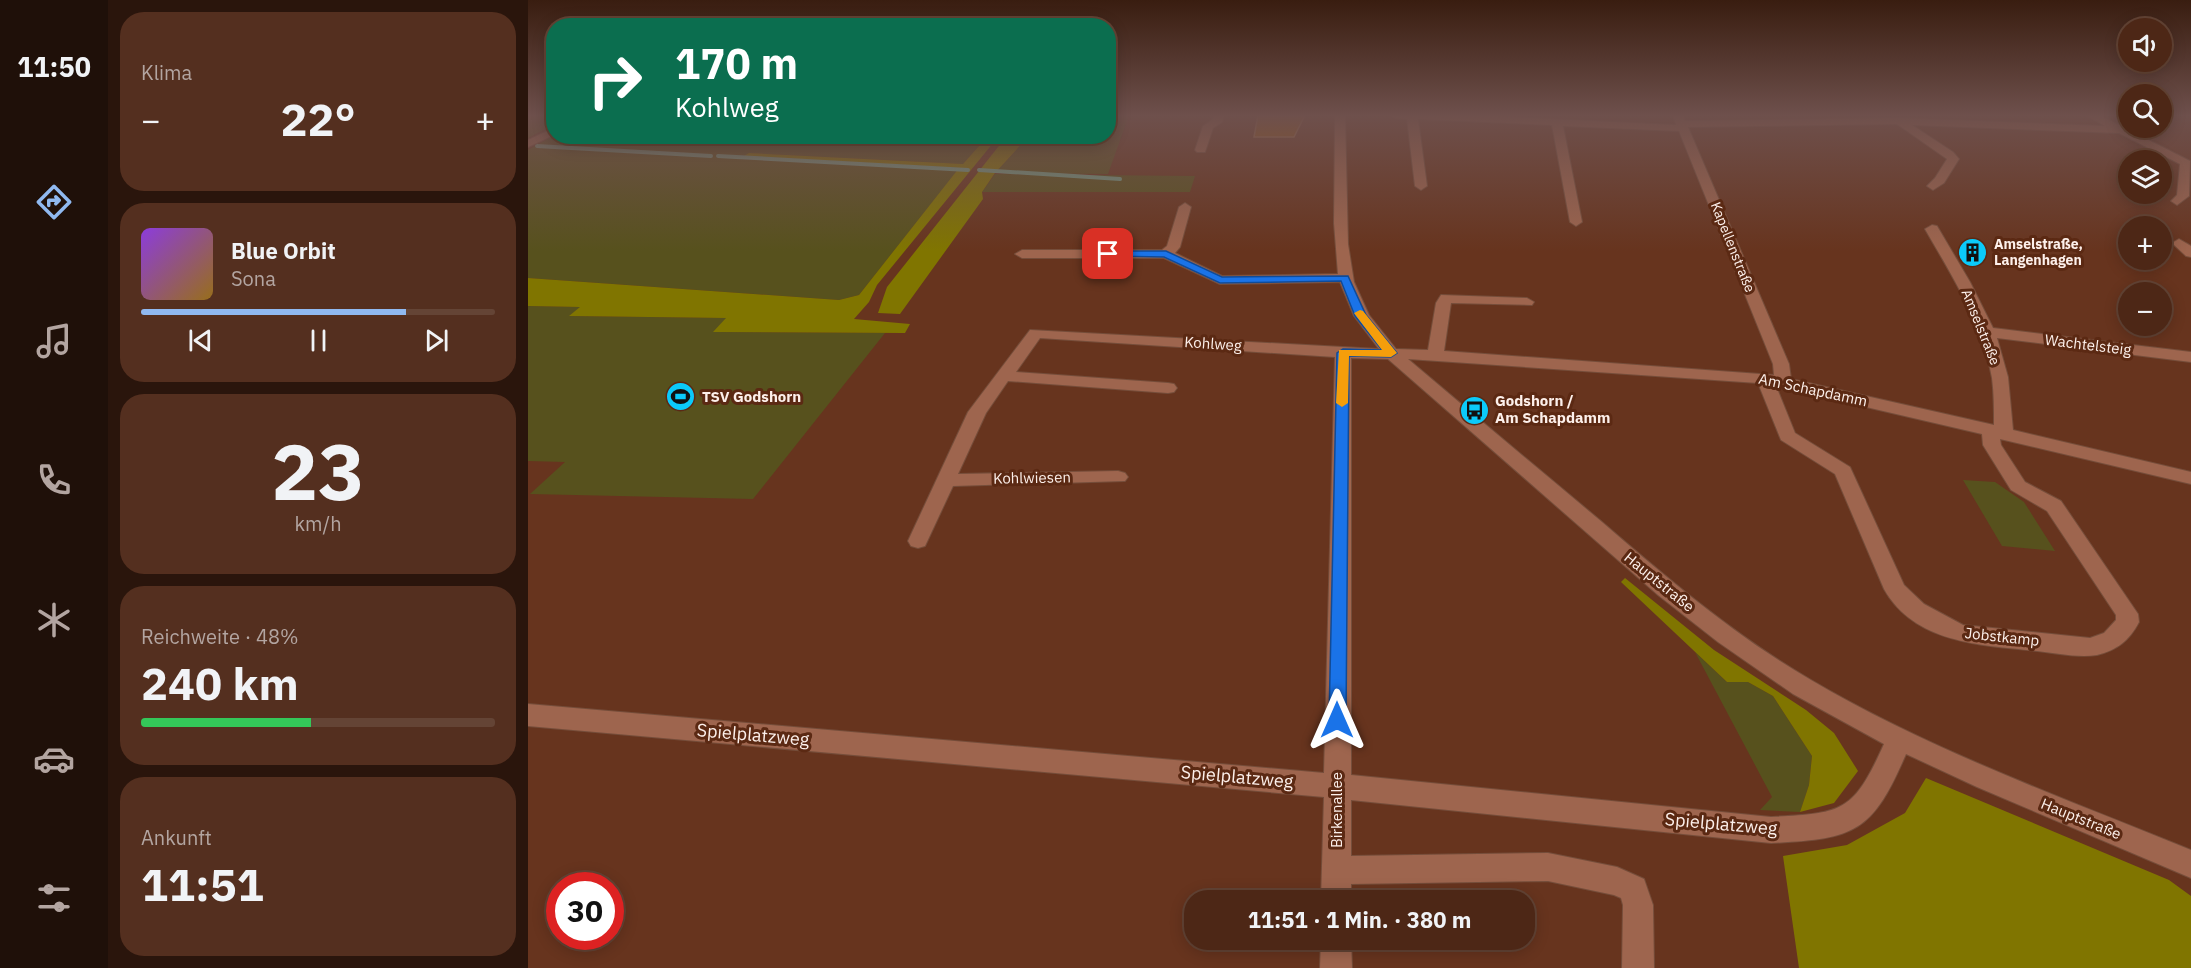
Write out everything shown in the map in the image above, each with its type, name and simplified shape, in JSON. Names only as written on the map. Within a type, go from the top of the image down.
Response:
[{"type":"street","name":"Hauptstraße","points":[[1340,160],[1339,246],[1344,278],[1361,316],[1391,353],[1658,582],[1726,636],[1802,687],[1899,739],[2020,793],[2191,864]]},
{"type":"street","points":[[1418,160],[1421,186]]},
{"type":"street","points":[[1564,160],[1576,222]]},
{"type":"street","name":"Kapellenstraße","points":[[1697,160],[1781,364],[1774,380]]},
{"type":"street","points":[[1934,186],[1952,160]]},
{"type":"street","points":[[2177,201],[2183,196],[2186,163],[2180,160]]},
{"type":"street","points":[[1166,254],[1173,247],[1185,207]]},
{"type":"street","name":"Amselstraße","points":[[1932,229],[1966,288],[1986,332],[2000,377],[1997,431]]},
{"type":"street","points":[[2180,243],[2191,253]]},
{"type":"street","points":[[1022,254],[1166,254],[1220,280],[1344,278]]},
{"type":"street","points":[[1435,355],[1443,303],[1446,298],[1527,302]]},
{"type":"street","name":"Wachtelsteig","points":[[1986,332],[2191,357]]},
{"type":"street","name":"Kohlweg","points":[[1004,375],[1036,333],[1343,353],[1391,353]]},
{"type":"street","name":"Birkenallee","points":[[1336,890],[1343,353]]},
{"type":"street","name":"Am Schapdamm","points":[[1391,353],[1774,380],[2191,478]]},
{"type":"street","points":[[918,541],[977,412],[1004,375],[1168,388]]},
{"type":"street","name":"Jobstkamp","points":[[1774,380],[1787,436],[1843,471],[1895,589],[1906,603],[1951,630],[1963,634],[2090,647],[2110,643],[2128,622],[2127,614],[2054,506],[2018,486],[1992,445],[1997,431]]},
{"type":"street","name":"Kohlwiesen","points":[[946,480],[1118,477]]},
{"type":"street","name":"Spielplatzweg","points":[[528,715],[1336,786],[1771,830],[1820,828],[1857,814],[1877,788],[1899,739]]},
{"type":"street","name":"Birkenallee","points":[[1336,870],[1548,867],[1617,881],[1634,889],[1638,905],[1638,968]]},
{"type":"street","points":[[1336,950],[1336,968]]},
{"type":"shaded area","points":[[528,160],[761,160],[957,171],[859,295],[839,300],[528,278]]},
{"type":"shaded area","points":[[819,160],[889,160],[963,164],[966,160],[979,160],[877,285],[869,302],[854,319],[910,324],[905,333],[713,332],[726,318],[569,316],[580,307],[528,306],[528,278],[839,300],[859,295],[959,168]]},
{"type":"shaded area","points":[[889,160],[966,160],[963,164]]},
{"type":"shaded area","points":[[988,160],[1007,160],[982,192],[983,199],[900,314],[878,313],[887,287]]},
{"type":"shaded area","points":[[1007,160],[1113,160],[1108,174],[995,173]]},
{"type":"shaded area","points":[[995,174],[1195,176],[1190,192],[982,192]]},
{"type":"shaded area","name":"TSV Godshorn","points":[[528,306],[581,307],[570,316],[727,318],[714,332],[885,333],[753,499],[530,494],[565,462],[528,461]]},
{"type":"shaded area","points":[[1963,480],[1995,482],[2024,502],[2055,551],[2002,546]]},
{"type":"shaded area","points":[[1625,578],[1714,650],[1806,710],[1834,733],[1858,771],[1834,803],[1800,812],[1809,785],[1812,756],[1773,696],[1748,682],[1727,682],[1621,582]]},
{"type":"shaded area","points":[[1695,652],[1727,682],[1748,682],[1773,696],[1812,756],[1809,785],[1800,812],[1760,810],[1772,797]]},
{"type":"shaded area","points":[[1926,778],[2169,880],[2191,896],[2191,968],[1799,968],[1783,856],[1847,845],[1905,813]]},
{"type":"waterway","points":[[793,160],[968,170]]},
{"type":"waterway","points":[[979,170],[1120,179]]},
{"type":"slow traffic","points":[[1342,403],[1343,353],[1391,353],[1375,336],[1360,313]]},
{"type":"place","name":"Amselstraße, Langenhagen","points":[[1973,252]]},
{"type":"place","name":"TSV Godshorn","points":[[681,397]]},
{"type":"place","name":"Godshorn / Am Schapdamm","points":[[1474,410]]},
{"type":"route","points":[[1108,254],[1166,254],[1220,280],[1344,278],[1361,316],[1391,353],[1343,353],[1337,720]]}]
